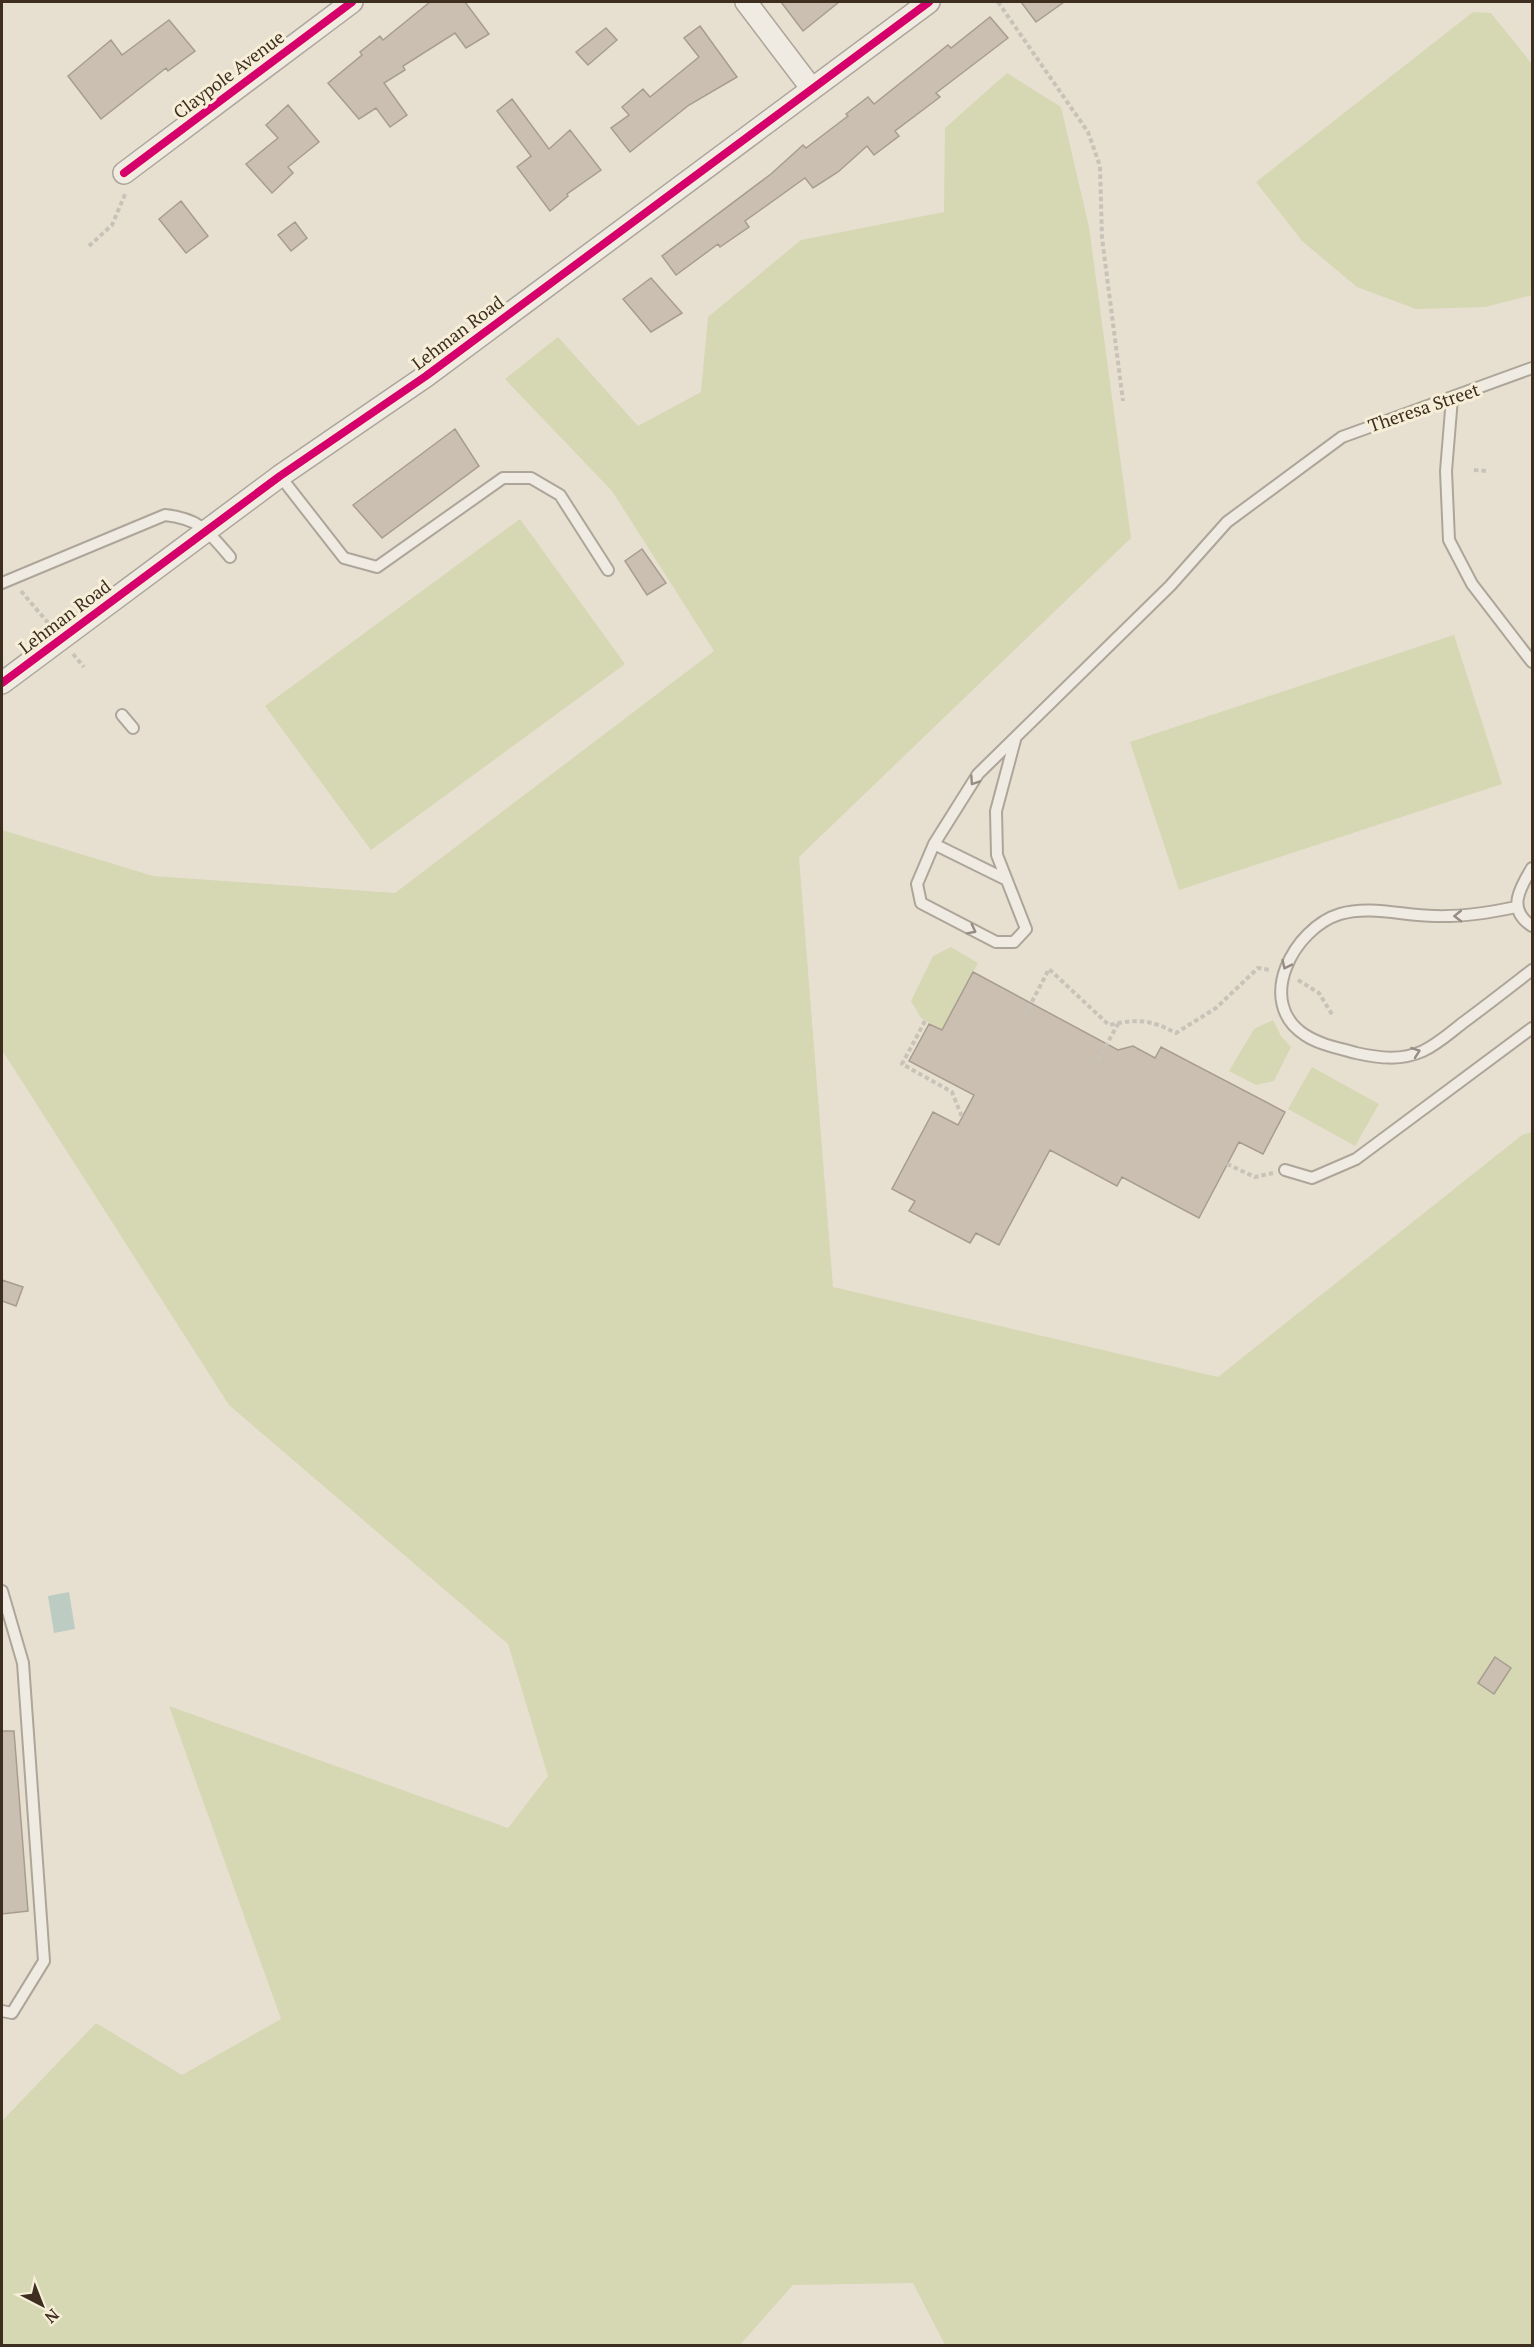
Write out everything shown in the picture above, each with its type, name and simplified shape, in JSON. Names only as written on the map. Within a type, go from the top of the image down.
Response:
[{"type":"street","name":"Claypole Avenue","points":[[125,182],[352,2]]},
{"type":"street","points":[[746,2],[812,89]]},
{"type":"street","name":"Lehman Road","points":[[2,682],[280,476],[426,376],[930,2]]},
{"type":"lane","name":"Theresa Street","points":[[1007,880],[1026,929],[1014,942],[996,942],[921,903],[917,884],[934,844],[978,774],[1170,586],[1227,522],[1342,436],[1533,368]]},
{"type":"lane","points":[[1452,398],[1446,471],[1449,540],[1472,584],[1533,662]]},
{"type":"lane","points":[[280,476],[344,558],[377,567],[503,478],[531,478],[560,495],[608,570]]},
{"type":"lane","points":[[2,583],[165,515],[187,518],[208,530],[230,557]]},
{"type":"lane","points":[[122,715],[133,728]]},
{"type":"lane","points":[[1007,880],[997,855],[996,811],[1015,740]]},
{"type":"lane","points":[[934,844],[1007,880]]},
{"type":"lane","points":[[1533,868],[1519,888],[1516,907],[1523,920],[1533,926]]},
{"type":"lane","points":[[1516,907],[1474,916],[1433,916],[1369,910],[1340,914],[1318,926],[1296,946],[1282,973],[1283,1002],[1291,1021],[1304,1034],[1325,1044],[1379,1058],[1401,1058],[1422,1051],[1441,1040],[1533,970]]},
{"type":"lane","points":[[1285,1170],[1312,1178],[1356,1159],[1533,1028]]},
{"type":"lane","points":[[2,1591],[23,1663],[44,1961],[12,2013],[2,2011]]},
{"type":"path","points":[[998,2],[1088,132],[1100,166],[1102,238],[1123,401]]},
{"type":"path","points":[[89,246],[112,225],[125,182]]},
{"type":"path","points":[[1474,470],[1486,471]]},
{"type":"path","points":[[14,581],[51,627]]},
{"type":"path","points":[[70,651],[84,667]]},
{"type":"path","points":[[1025,1015],[1048,969],[1109,1025],[1154,1022],[1176,1033],[1216,1008],[1258,968],[1275,971]]},
{"type":"path","points":[[1297,980],[1319,993],[1333,1016]]},
{"type":"path","points":[[925,1021],[902,1064],[952,1092],[962,1118]]},
{"type":"path","points":[[1098,1060],[1119,1023]]},
{"type":"path","points":[[1227,1164],[1255,1177],[1285,1170]]},
{"type":"green space","points":[[1473,12],[1491,13],[1532,64],[1532,295],[1485,307],[1416,309],[1357,287],[1302,241],[1256,182]]},
{"type":"green space","points":[[1007,73],[1061,107],[1089,227],[1131,538],[799,857],[833,1287],[1218,1377],[1522,1135],[1532,1132],[1532,2345],[945,2345],[913,2283],[793,2285],[740,2345],[2,2345],[2,2121],[96,2023],[182,2075],[281,2019],[169,1706],[508,1828],[548,1776],[508,1644],[229,1405],[2,1050],[2,830],[153,876],[395,893],[714,651],[612,491],[505,379],[558,337],[638,426],[701,392],[708,317],[801,240],[944,212],[945,128]]},
{"type":"green space","points":[[520,519],[625,664],[371,850],[265,706]]},
{"type":"green space","points":[[1454,635],[1502,784],[1179,890],[1130,742]]},
{"type":"green space","points":[[951,947],[978,963],[942,1030],[921,1018],[911,1001],[933,956]]},
{"type":"green space","points":[[1273,1020],[1281,1036],[1291,1047],[1274,1081],[1256,1085],[1229,1071],[1254,1029]]},
{"type":"green space","points":[[1312,1067],[1379,1104],[1355,1146],[1288,1109]]},
{"type":"shaded area","points":[[69,1592],[75,1629],[54,1633],[48,1596]]},
{"type":"building","points":[[430,2],[465,2],[489,34],[466,48],[455,33],[403,66],[405,70],[384,83],[407,115],[390,127],[376,108],[359,119],[328,83],[362,55],[360,52],[380,36],[383,40]]},
{"type":"building","points":[[781,2],[839,2],[803,31]]},
{"type":"building","points":[[1021,2],[1064,2],[1036,22]]},
{"type":"building","points":[[990,17],[1008,38],[936,93],[940,97],[895,131],[899,136],[874,155],[867,146],[838,172],[813,188],[805,178],[745,221],[749,227],[720,247],[718,244],[676,275],[662,256],[771,174],[803,145],[806,148],[848,116],[846,114],[868,97],[874,104],[948,45],[951,48]]},
{"type":"building","points":[[169,20],[195,51],[168,71],[166,68],[101,119],[68,76],[111,40],[122,55]]},
{"type":"building","points":[[700,26],[737,77],[689,105],[630,152],[611,128],[629,115],[622,107],[643,89],[650,97],[699,57],[684,38]]},
{"type":"building","points":[[606,28],[617,40],[588,65],[576,52]]},
{"type":"building","points":[[512,99],[549,149],[570,130],[601,170],[567,194],[568,196],[550,211],[517,167],[531,156],[497,111]]},
{"type":"building","points":[[288,105],[319,142],[288,167],[293,173],[272,193],[246,164],[278,138],[266,125]]},
{"type":"building","points":[[181,201],[208,236],[186,253],[159,219]]},
{"type":"building","points":[[295,222],[307,238],[291,251],[278,235]]},
{"type":"building","points":[[651,278],[682,313],[651,332],[623,299]]},
{"type":"building","points":[[455,429],[479,466],[382,538],[353,505]]},
{"type":"building","points":[[642,549],[666,583],[647,595],[625,561]]},
{"type":"building","points":[[973,972],[1118,1050],[1133,1046],[1155,1058],[1161,1047],[1285,1112],[1263,1154],[1239,1142],[1199,1218],[1122,1177],[1117,1186],[1050,1150],[999,1245],[976,1233],[970,1243],[909,1211],[915,1201],[892,1189],[933,1112],[958,1125],[974,1095],[909,1061],[929,1024],[942,1030]]},
{"type":"building","points":[[2,1280],[23,1287],[16,1306],[2,1301]]},
{"type":"building","points":[[1495,1657],[1511,1668],[1494,1694],[1478,1683]]},
{"type":"building","points":[[2,1731],[14,1731],[28,1911],[2,1914]]},
{"type":"cycle path","points":[[124,173],[352,2]]},
{"type":"cycle path","points":[[2,683],[280,476],[426,376],[929,2]]}]
